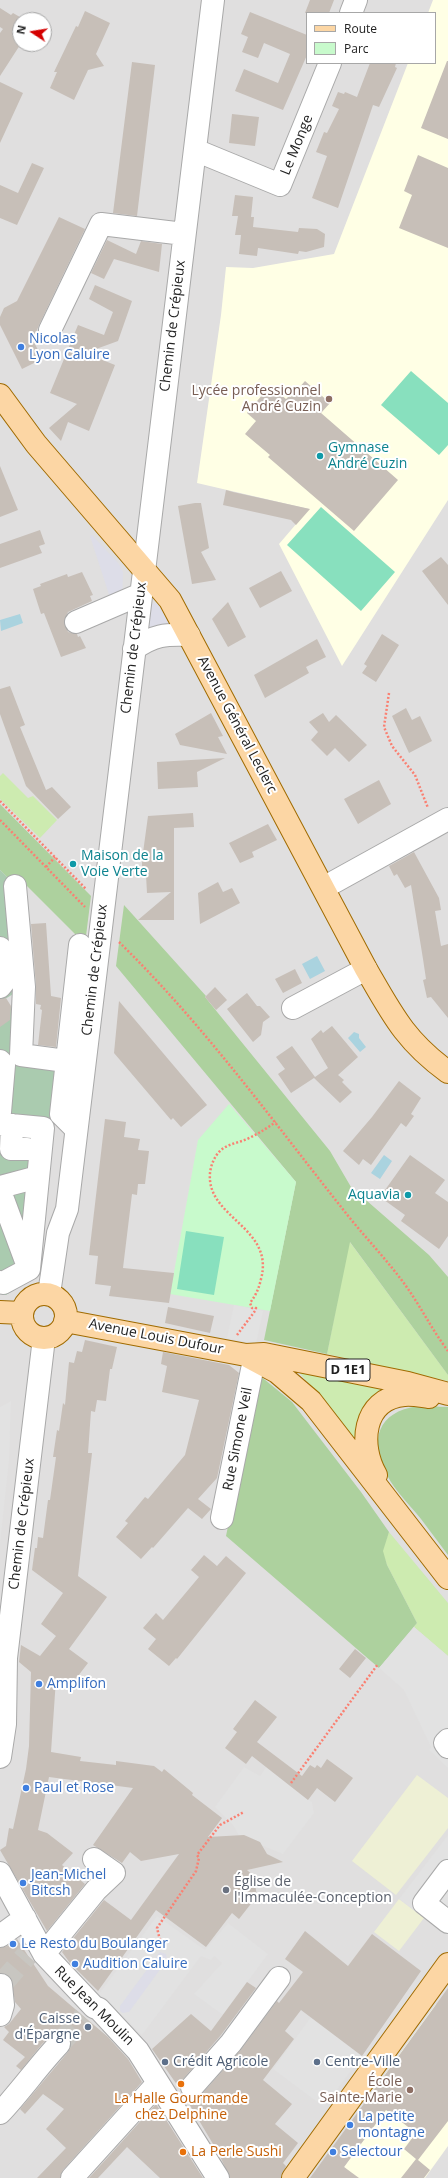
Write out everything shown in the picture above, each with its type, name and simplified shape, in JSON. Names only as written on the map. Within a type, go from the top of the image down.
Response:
[{"type":"main road","name":"Avenue Général Leclerc","points":[[0,395],[36,444],[96,512],[170,600],[325,887],[366,969],[400,1026],[415,1045],[448,1072]]},
{"type":"main road","points":[[49,1294],[61,1301],[66,1314],[65,1321],[58,1333],[44,1338],[32,1335],[24,1325],[22,1313],[29,1300],[35,1296],[49,1294]]},
{"type":"main road","points":[[0,1312],[22,1313]]},
{"type":"main road","name":"Avenue Louis Dufour","points":[[65,1321],[244,1355]]},
{"type":"main road","name":"D 1E1","points":[[244,1355],[264,1354],[408,1383],[448,1394]]},
{"type":"main road","points":[[244,1355],[277,1372],[311,1401],[376,1487],[448,1578]]},
{"type":"main road","points":[[394,1508],[369,1463],[366,1446],[366,1430],[371,1416],[380,1406],[390,1399],[404,1395],[448,1398]]},
{"type":"main road","points":[[293,2178],[448,1964]]},
{"type":"street","name":"Chemin de Crépieux","points":[[49,1294],[58,1233],[67,1209],[213,0]]},
{"type":"street","points":[[350,12],[356,0]]},
{"type":"street","name":"Le Monge","points":[[195,150],[280,185],[330,64]]},
{"type":"street","points":[[50,330],[101,224],[184,234]]},
{"type":"street","points":[[76,622],[141,594]]},
{"type":"street","points":[[134,649],[150,638],[167,634],[189,635]]},
{"type":"street","points":[[325,887],[442,823]]},
{"type":"street","points":[[15,886],[24,987],[21,1055],[66,1061]]},
{"type":"street","points":[[76,1129],[61,1114],[80,945]]},
{"type":"street","points":[[0,948],[4,982],[0,987]]},
{"type":"street","points":[[293,1008],[366,969]]},
{"type":"street","points":[[0,1062],[4,1065],[1,1084],[10,1122],[11,1148],[27,1150],[31,1178],[29,1269]]},
{"type":"street","points":[[10,1122],[44,1128],[31,1178]]},
{"type":"street","points":[[0,1187],[31,1178]]},
{"type":"street","points":[[0,1191],[29,1269]]},
{"type":"street","points":[[3,1277],[29,1269]]},
{"type":"street","name":"Chemin de Crépieux","points":[[0,1757],[5,1724],[6,1650],[44,1338]]},
{"type":"street","name":"Rue Simone Veil","points":[[222,1518],[244,1355]]},
{"type":"street","points":[[448,1740],[445,1743],[448,1747]]},
{"type":"street","points":[[37,1952],[114,1873],[94,1858]]},
{"type":"street","points":[[448,1871],[424,1904],[448,1922]]},
{"type":"street","name":"Rue Jean Moulin","points":[[0,1874],[24,1918],[37,1952],[92,2011],[130,2040],[158,2083],[184,2097],[218,2178]]},
{"type":"street","points":[[0,1936],[24,1918]]},
{"type":"street","points":[[184,2097],[231,2043],[279,1978]]},
{"type":"street","points":[[0,2014],[3,2005],[1,1985]]},
{"type":"street","points":[[0,2113],[23,2088],[39,2066],[59,2044]]},
{"type":"street","points":[[72,2178],[158,2083]]},
{"type":"path","points":[[388,693],[384,727],[392,746],[415,775],[442,823]]},
{"type":"path","points":[[0,801],[87,890]]},
{"type":"path","points":[[0,820],[156,979],[218,1051],[276,1122],[350,1218],[400,1278],[448,1351]]},
{"type":"path","points":[[46,867],[55,857]]},
{"type":"path","points":[[244,1355],[232,1340],[255,1311],[256,1308],[252,1308],[250,1303],[258,1291],[262,1276],[263,1255],[257,1241],[225,1209],[216,1197],[211,1186],[210,1167],[220,1152],[228,1146],[260,1133],[276,1122]]},
{"type":"path","points":[[292,1783],[378,1664]]},
{"type":"path","points":[[160,1940],[157,1928],[196,1871],[199,1858],[197,1856],[220,1825],[244,1812]]},
{"type":"shaded area","points":[[0,0],[448,0],[448,2178],[0,2178]]},
{"type":"shaded area","name":"Lycée professionnel André Cuzin","points":[[433,0],[448,0],[448,500],[342,666],[279,544],[309,509],[197,483],[221,315],[226,267],[253,268],[334,254],[408,64],[436,64],[436,12],[428,12]]},
{"type":"shaded area","points":[[92,535],[119,564],[123,572],[122,605],[116,616],[90,536]]},
{"type":"shaded area","points":[[153,603],[158,604],[170,625],[148,630],[151,607]]},
{"type":"shaded area","points":[[0,870],[10,880],[18,991],[5,999],[14,1012],[15,1060],[58,1070],[38,1276],[6,1295],[0,1294]]},
{"type":"shaded area","points":[[234,1305],[263,1311],[256,1344],[227,1338]]},
{"type":"shaded area","points":[[11,1401],[9,1460],[0,1543],[0,1407]]},
{"type":"shaded area","points":[[414,1627],[448,1656],[448,1768],[429,1750],[431,1747],[404,1690],[379,1668]]},
{"type":"shaded area","points":[[244,1767],[260,1776],[266,1767],[312,1802],[314,1813],[283,1854],[239,1836],[233,1825],[215,1807]]},
{"type":"shaded area","points":[[417,1775],[448,1798],[448,1828],[396,1895],[352,1861]]},
{"type":"shaded area","points":[[448,1835],[448,1936],[399,1899]]},
{"type":"shaded area","points":[[399,1899],[424,1918],[399,1951],[374,1932]]},
{"type":"shaded area","points":[[157,1916],[205,1950],[228,1923],[268,1954],[223,2015],[194,1994],[222,1963],[214,1956],[211,1960],[201,1956],[142,2035],[99,1994]]},
{"type":"shaded area","points":[[160,1952],[166,1954],[167,1960],[129,2012],[123,2013],[120,2011],[120,2006]]},
{"type":"shaded area","name":"École Sainte-Marie","points":[[436,2004],[448,2013],[448,2146],[425,2178],[357,2178],[344,2167],[384,2112],[367,2099]]},
{"type":"shaded area","name":"Centre-Ville","points":[[311,2017],[362,2056],[324,2107],[273,2069]]},
{"type":"green space","points":[[411,371],[448,403],[448,445],[439,455],[381,405]]},
{"type":"green space","points":[[321,507],[395,572],[361,611],[287,545]]},
{"type":"green space","points":[[3,773],[28,798],[33,796],[57,820],[40,838],[0,799],[0,776]]},
{"type":"green space","points":[[0,804],[91,896],[85,944],[21,880],[10,880],[0,870]]},
{"type":"green space","points":[[124,905],[206,996],[205,997],[330,1151],[351,1187],[429,1255],[448,1277],[448,1375],[350,1242],[327,1354],[264,1340],[296,1182],[116,966]]},
{"type":"green space","points":[[229,1104],[296,1182],[270,1311],[170,1294],[198,1140]]},
{"type":"green space","points":[[186,1231],[224,1237],[214,1295],[177,1289]]},
{"type":"green space","points":[[349,1241],[448,1375],[448,1381],[327,1354]]},
{"type":"green space","points":[[299,1372],[383,1389],[360,1414],[356,1426],[355,1440]]},
{"type":"green space","points":[[259,1375],[292,1402],[361,1492],[389,1532],[383,1551],[387,1565],[417,1623],[379,1668],[226,1536]]},
{"type":"green space","points":[[418,1406],[448,1407],[448,1555],[390,1481],[381,1462],[378,1450],[380,1430],[385,1421],[393,1414],[404,1409]]},
{"type":"green space","points":[[389,1532],[448,1603],[448,1656],[414,1627],[417,1623],[387,1565],[382,1551]]},
{"type":"water","points":[[20,614],[23,623],[1,631],[0,620]]},
{"type":"water","points":[[317,956],[325,971],[310,979],[302,964]]},
{"type":"water","points":[[354,1032],[359,1034],[359,1038],[366,1047],[360,1052],[348,1038]]},
{"type":"water","points":[[384,1155],[392,1161],[380,1179],[371,1173]]},
{"type":"building","points":[[310,0],[334,0],[329,12],[305,13]]},
{"type":"building","points":[[0,8],[11,15],[12,14],[12,52],[15,52],[0,76],[0,33],[3,29],[0,27]]},
{"type":"building","points":[[85,11],[110,23],[96,54],[104,66],[88,70],[74,100],[50,88],[57,72],[54,72],[76,26],[78,27]]},
{"type":"building","points":[[250,12],[306,35],[306,57],[283,110],[235,91],[244,69],[278,83],[290,54],[264,43],[258,58],[242,52],[248,37],[241,34]]},
{"type":"building","points":[[448,61],[448,139],[421,128]]},
{"type":"building","points":[[132,62],[155,65],[137,216],[113,213]]},
{"type":"building","points":[[370,64],[396,64],[395,67],[397,68],[379,107],[373,105],[338,208],[312,198],[327,156],[316,152],[324,132],[327,133],[339,109],[332,106],[338,92],[344,94],[345,92],[357,97]]},
{"type":"building","points":[[0,82],[23,93],[0,143]]},
{"type":"building","points":[[232,114],[259,117],[255,146],[229,143]]},
{"type":"building","points":[[418,155],[448,168],[448,248],[399,228],[412,195],[404,191]]},
{"type":"building","points":[[32,163],[44,168],[17,225],[0,218],[0,185],[18,193]]},
{"type":"building","points":[[235,195],[253,197],[251,217],[254,217],[253,227],[298,232],[299,228],[317,229],[325,234],[324,247],[306,252],[299,251],[298,254],[258,248],[257,256],[239,254],[241,235],[235,235],[238,216],[232,216]]},
{"type":"building","points":[[59,217],[85,229],[33,340],[39,352],[34,363],[22,369],[0,325],[0,317],[4,308],[17,301]]},
{"type":"building","points":[[107,240],[136,254],[141,241],[162,244],[159,272],[114,259],[104,279],[91,273]]},
{"type":"building","points":[[95,285],[132,301],[118,341],[85,353],[115,365],[89,431],[68,422],[61,441],[49,428],[77,404],[50,393],[78,325],[104,335],[113,312],[89,299]]},
{"type":"building","name":"Gymnase André Cuzin","points":[[305,381],[330,403],[321,413],[398,480],[354,531],[268,457],[270,455],[245,434],[256,421],[247,413],[268,388],[278,397],[280,394],[286,399],[289,396],[291,397]]},
{"type":"building","points":[[0,466],[18,510],[0,517]]},
{"type":"building","points":[[226,490],[310,509],[296,525],[291,520],[223,505]]},
{"type":"building","points":[[201,503],[209,548],[201,552],[216,580],[192,584],[178,506]]},
{"type":"building","points":[[40,530],[45,544],[39,546],[42,553],[0,568],[0,544]]},
{"type":"building","points":[[441,557],[448,565],[448,605],[422,571]]},
{"type":"building","points":[[281,571],[292,591],[260,608],[249,588]]},
{"type":"building","points":[[82,572],[93,595],[90,596],[92,601],[68,612],[64,621],[68,632],[77,634],[78,637],[80,636],[86,648],[61,657],[44,613],[41,614],[33,589],[41,586],[40,584],[67,574],[68,577]]},
{"type":"building","points":[[228,602],[246,637],[228,647],[212,619]]},
{"type":"building","points":[[382,634],[399,645],[376,682],[362,673],[367,666],[364,664]]},
{"type":"building","points":[[317,639],[326,657],[306,667],[309,673],[265,698],[254,675]]},
{"type":"building","points":[[10,686],[25,725],[20,727],[46,790],[52,787],[71,807],[58,819],[26,786],[0,714],[0,689]]},
{"type":"building","points":[[406,708],[412,720],[420,716],[432,741],[409,753],[392,716]]},
{"type":"building","points":[[211,713],[223,736],[218,737],[227,754],[180,745],[175,734]]},
{"type":"building","points":[[323,713],[329,722],[336,715],[367,745],[349,762],[335,748],[327,756],[311,740],[318,732],[309,722]]},
{"type":"building","points":[[225,758],[197,772],[198,787],[158,789],[157,762]]},
{"type":"building","points":[[379,780],[391,804],[358,824],[344,799]]},
{"type":"building","points":[[193,813],[194,827],[174,828],[174,920],[138,920],[171,892],[147,893],[146,875],[142,875],[142,860],[148,816]]},
{"type":"building","points":[[268,824],[277,840],[252,852],[254,857],[240,863],[229,843]]},
{"type":"building","points":[[414,852],[439,898],[441,910],[435,911],[441,946],[448,944],[448,1018],[431,997],[427,998],[423,980],[426,979],[411,885],[405,888],[397,874],[394,876],[389,866]]},
{"type":"building","points":[[218,882],[223,892],[232,888],[240,903],[200,924],[198,893]]},
{"type":"building","points":[[46,923],[51,996],[61,998],[56,1047],[38,1045],[42,1010],[40,1009],[41,1005],[36,1004],[31,924]]},
{"type":"building","points":[[295,969],[302,983],[283,993],[275,979]]},
{"type":"building","points":[[215,987],[227,1000],[216,1010],[205,997]]},
{"type":"building","points":[[247,993],[257,1006],[260,1006],[270,1017],[263,1022],[261,1035],[253,1042],[227,1009]]},
{"type":"building","points":[[6,998],[11,1006],[10,1020],[0,1027],[0,999]]},
{"type":"building","points":[[119,1001],[207,1105],[181,1127],[173,1118],[171,1120],[114,1053]]},
{"type":"building","points":[[332,1026],[358,1057],[338,1075],[344,1080],[342,1082],[352,1092],[340,1103],[314,1078],[291,1093],[278,1074],[285,1069],[276,1057],[292,1046],[315,1077],[328,1068],[311,1039],[321,1030],[323,1033]]},
{"type":"building","points":[[399,1081],[421,1098],[411,1114],[414,1116],[406,1127],[401,1123],[371,1165],[363,1159],[359,1165],[343,1151],[372,1117]]},
{"type":"building","points":[[105,1119],[126,1122],[124,1137],[140,1139],[138,1150],[149,1151],[145,1184],[138,1184],[137,1195],[132,1194],[123,1268],[174,1273],[169,1303],[109,1296],[111,1286],[95,1284],[98,1256],[89,1255]]},
{"type":"building","name":"Aquavia","points":[[410,1155],[445,1180],[435,1193],[448,1202],[448,1236],[439,1249],[401,1221],[405,1215],[380,1197]]},
{"type":"building","points":[[168,1307],[214,1316],[210,1333],[165,1323]]},
{"type":"building","points":[[85,1340],[117,1347],[112,1369],[110,1369],[106,1401],[97,1400],[95,1412],[91,1411],[88,1453],[92,1453],[78,1576],[107,1597],[69,1649],[88,1663],[68,1689],[56,1679],[51,1752],[81,1757],[80,1761],[116,1765],[116,1761],[154,1766],[162,1772],[164,1769],[193,1793],[192,1795],[222,1818],[208,1837],[244,1835],[260,1842],[267,1854],[283,1862],[247,1870],[258,1880],[255,1884],[257,1896],[239,1919],[232,1913],[206,1947],[156,1910],[98,1991],[70,1963],[62,1952],[104,1900],[131,1920],[179,1854],[141,1861],[130,1852],[122,1863],[93,1845],[133,1788],[49,1777],[38,1830],[47,1833],[73,1853],[62,1865],[85,1884],[47,1931],[0,1850],[6,1846],[9,1828],[13,1829],[26,1769],[29,1746],[31,1672],[19,1662],[21,1645],[40,1656],[56,1636],[41,1624],[63,1593],[32,1570],[38,1537],[43,1538],[48,1500],[50,1500],[56,1457],[53,1457],[63,1403],[65,1405],[69,1362],[74,1363],[77,1351],[82,1352]]},
{"type":"building","points":[[163,1352],[229,1365],[239,1373],[217,1478],[198,1499],[211,1509],[202,1519],[188,1508],[153,1548],[152,1547],[141,1559],[116,1537],[128,1523],[125,1521],[145,1497],[148,1499],[185,1455],[199,1400],[162,1392],[167,1366],[161,1364]]},
{"type":"building","points":[[204,1555],[217,1566],[226,1556],[246,1573],[177,1659],[176,1658],[169,1666],[148,1649],[156,1639],[143,1628],[156,1613],[163,1620],[199,1577],[191,1570]]},
{"type":"building","points":[[355,1649],[366,1658],[350,1678],[339,1669]]},
{"type":"building","points":[[255,1700],[277,1717],[257,1742],[302,1776],[310,1765],[315,1768],[317,1765],[321,1768],[327,1759],[353,1778],[335,1802],[317,1788],[308,1800],[252,1756],[246,1764],[225,1748],[237,1732],[233,1729]]},
{"type":"building","points":[[305,1931],[348,1966],[372,1934],[421,1971],[362,2056],[301,2010],[285,2031],[294,2039],[263,2080],[292,2104],[275,2124],[298,2143],[283,2163],[286,2166],[281,2178],[230,2178],[219,2154],[185,2097],[196,2099],[201,2095],[240,2051],[277,2001],[279,2003],[303,1972],[285,1959]]},
{"type":"building","points":[[17,1939],[48,1986],[108,2037],[128,2059],[142,2082],[63,2170],[60,2178],[37,2178],[66,2148],[46,2129],[64,2109],[43,2094],[25,2114],[20,2109],[68,2052],[71,2047],[71,2041],[67,2035],[61,2032],[55,2032],[42,2044],[21,2070],[16,2066],[25,2057],[3,2040],[9,2032],[4,2027],[9,2024],[21,2009],[15,2002],[11,1978],[6,1974],[0,1973],[0,1948],[7,1946]]},
{"type":"building","points":[[247,1982],[256,1988],[221,2035],[183,2079],[180,2089],[152,2049],[191,2014],[211,2031]]},
{"type":"building","name":"École Sainte-Marie","points":[[448,1988],[448,2121],[418,2160],[430,2170],[424,2178],[401,2178],[416,2159],[404,2149],[416,2133],[386,2110],[344,2167],[359,2178],[310,2178]]},
{"type":"building","points":[[156,2104],[203,2178],[160,2178],[127,2147],[98,2178],[89,2178]]},
{"type":"tunnel","points":[[1,1985],[27,1955]]},
{"type":"tunnel","points":[[59,2044],[84,2017]]},
{"type":"place","name":"Nicolas Lyon Caluire","points":[[21,347]]},
{"type":"place","name":"Lycée professionnel André Cuzin","points":[[329,399]]},
{"type":"place","name":"Gymnase André Cuzin","points":[[320,456]]},
{"type":"place","name":"Maison de la Voie Verte","points":[[73,864]]},
{"type":"place","name":"Aquavia","points":[[408,1195]]},
{"type":"place","name":"Amplifon","points":[[39,1684]]},
{"type":"place","name":"Paul et Rose","points":[[26,1788]]},
{"type":"place","name":"Jean-Michel Bitcsh","points":[[23,1883]]},
{"type":"place","name":"Église de l'Immaculée-Conception","points":[[226,1890]]},
{"type":"place","name":"Le Resto du Boulanger","points":[[13,1944]]},
{"type":"place","name":"Audition Caluire","points":[[75,1964]]},
{"type":"place","name":"Caisse d'Épargne","points":[[88,2027]]},
{"type":"place","name":"Crédit Agricole","points":[[165,2062]]},
{"type":"place","name":"Centre-Ville","points":[[317,2062]]},
{"type":"place","name":"La Halle Gourmande chez Delphine","points":[[181,2084]]},
{"type":"place","name":"École Sainte-Marie","points":[[410,2090]]},
{"type":"place","name":"La petite montagne","points":[[350,2125]]},
{"type":"place","name":"La Perle Sushi","points":[[183,2152]]},
{"type":"place","name":"Selectour","points":[[333,2152]]}]
